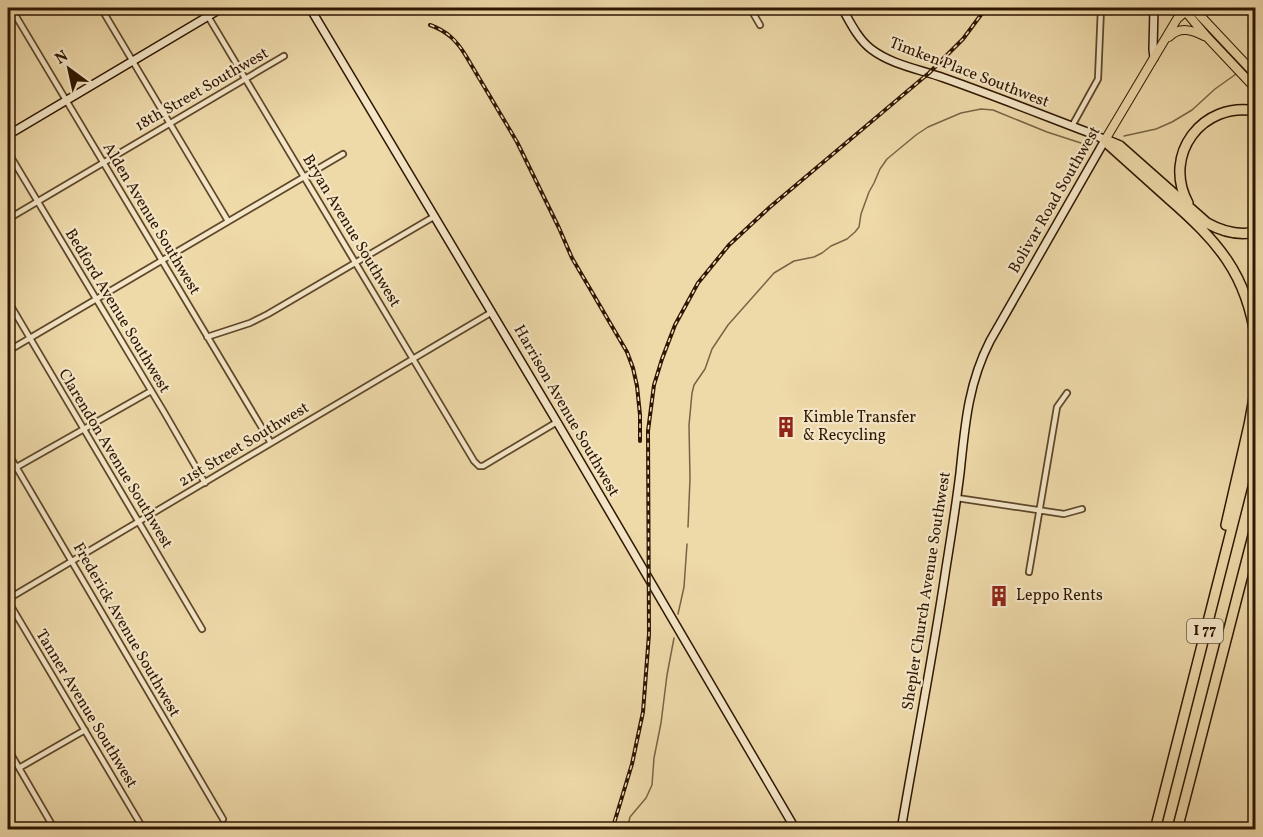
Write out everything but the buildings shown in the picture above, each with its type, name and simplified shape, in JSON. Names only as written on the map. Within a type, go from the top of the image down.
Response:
[{"type":"highway","points":[[1197,215],[1184,197],[1180,179],[1181,158],[1188,141],[1198,128],[1212,117],[1241,110],[1256,111]]},
{"type":"highway","points":[[1105,140],[1120,146],[1197,215],[1215,227],[1227,232],[1244,234],[1256,232]]},
{"type":"highway","points":[[1105,140],[1199,226],[1219,248],[1233,271],[1246,300],[1256,341]]},
{"type":"highway","points":[[1194,673],[1256,387]]},
{"type":"highway","name":"I 77","points":[[1155,830],[1256,433]]},
{"type":"highway","name":"I 77","points":[[1177,830],[1256,524]]},
{"type":"highway","points":[[1226,638],[1237,615],[1256,543]]},
{"type":"main road","name":"Bolivar Road Southwest","points":[[1105,140],[1178,19],[1187,8]]},
{"type":"main road","points":[[1187,8],[1207,38],[1256,89]]},
{"type":"main road","points":[[1187,8],[1256,75]]},
{"type":"main road","points":[[1166,40],[1173,33],[1182,30],[1196,32],[1207,38]]},
{"type":"street","name":"Alden Avenue Southwest","points":[[11,8],[271,443]]},
{"type":"street","points":[[101,8],[228,222]]},
{"type":"street","name":"Bryan Avenue Southwest","points":[[203,8],[474,461],[479,466],[483,466],[557,422]]},
{"type":"street","points":[[8,135],[222,8]]},
{"type":"street","name":"Harrison Avenue Southwest","points":[[310,8],[492,312],[796,830]]},
{"type":"street","points":[[750,8],[760,25]]},
{"type":"street","name":"Timken Place Southwest","points":[[842,8],[863,41],[870,48],[892,60],[1105,140]]},
{"type":"street","points":[[1072,126],[1098,79],[1101,8]]},
{"type":"street","points":[[1154,8],[1154,58]]},
{"type":"street","name":"18th Street Southwest","points":[[8,219],[284,56]]},
{"type":"street","name":"Bolivar Road Southwest","points":[[982,358],[1105,140]]},
{"type":"street","name":"Bedford Avenue Southwest","points":[[8,152],[205,483]]},
{"type":"street","points":[[8,351],[343,154]]},
{"type":"street","points":[[207,337],[259,319],[435,216]]},
{"type":"street","name":"Clarendon Avenue Southwest","points":[[8,301],[202,629]]},
{"type":"street","name":"21st Street Southwest","points":[[8,600],[492,312]]},
{"type":"street","name":"Shepler Church Avenue Southwest","points":[[901,830],[941,601],[970,397],[982,358]]},
{"type":"street","points":[[8,471],[151,391]]},
{"type":"street","points":[[1029,572],[1057,407],[1067,393]]},
{"type":"street","name":"Frederick Avenue Southwest","points":[[8,453],[223,819]]},
{"type":"street","points":[[957,498],[1064,514],[1082,510]]},
{"type":"street","name":"Tanner Avenue Southwest","points":[[8,600],[144,830]]},
{"type":"street","points":[[19,768],[85,730]]},
{"type":"street","points":[[8,749],[55,830]]},
{"type":"waterway","points":[[1250,65],[1256,61]]},
{"type":"waterway","points":[[1124,136],[1156,129],[1172,122],[1192,110],[1236,74]]},
{"type":"waterway","points":[[688,527],[689,425],[692,393],[694,385],[705,369],[712,349],[728,325],[774,273],[794,261],[822,253],[855,232],[859,227],[869,192],[887,159],[928,127],[961,113],[981,109],[993,110],[1047,132],[1090,144]]},
{"type":"waterway","points":[[678,614],[684,587],[687,544]]},
{"type":"waterway","points":[[627,830],[630,817],[646,798],[652,785],[654,758],[674,638]]},
{"type":"railway","points":[[612,830],[632,764],[643,712],[649,634],[648,431],[654,385],[675,325],[698,283],[729,245],[770,207],[929,73],[963,39],[986,8]]},
{"type":"railway","points":[[430,25],[451,37],[466,56],[517,142],[572,258],[627,352],[637,386],[640,441]]},
{"type":"place","name":"Kimble Transfer & Recycling","points":[[786,427]]},
{"type":"place","name":"Leppo Rents","points":[[999,596]]}]
